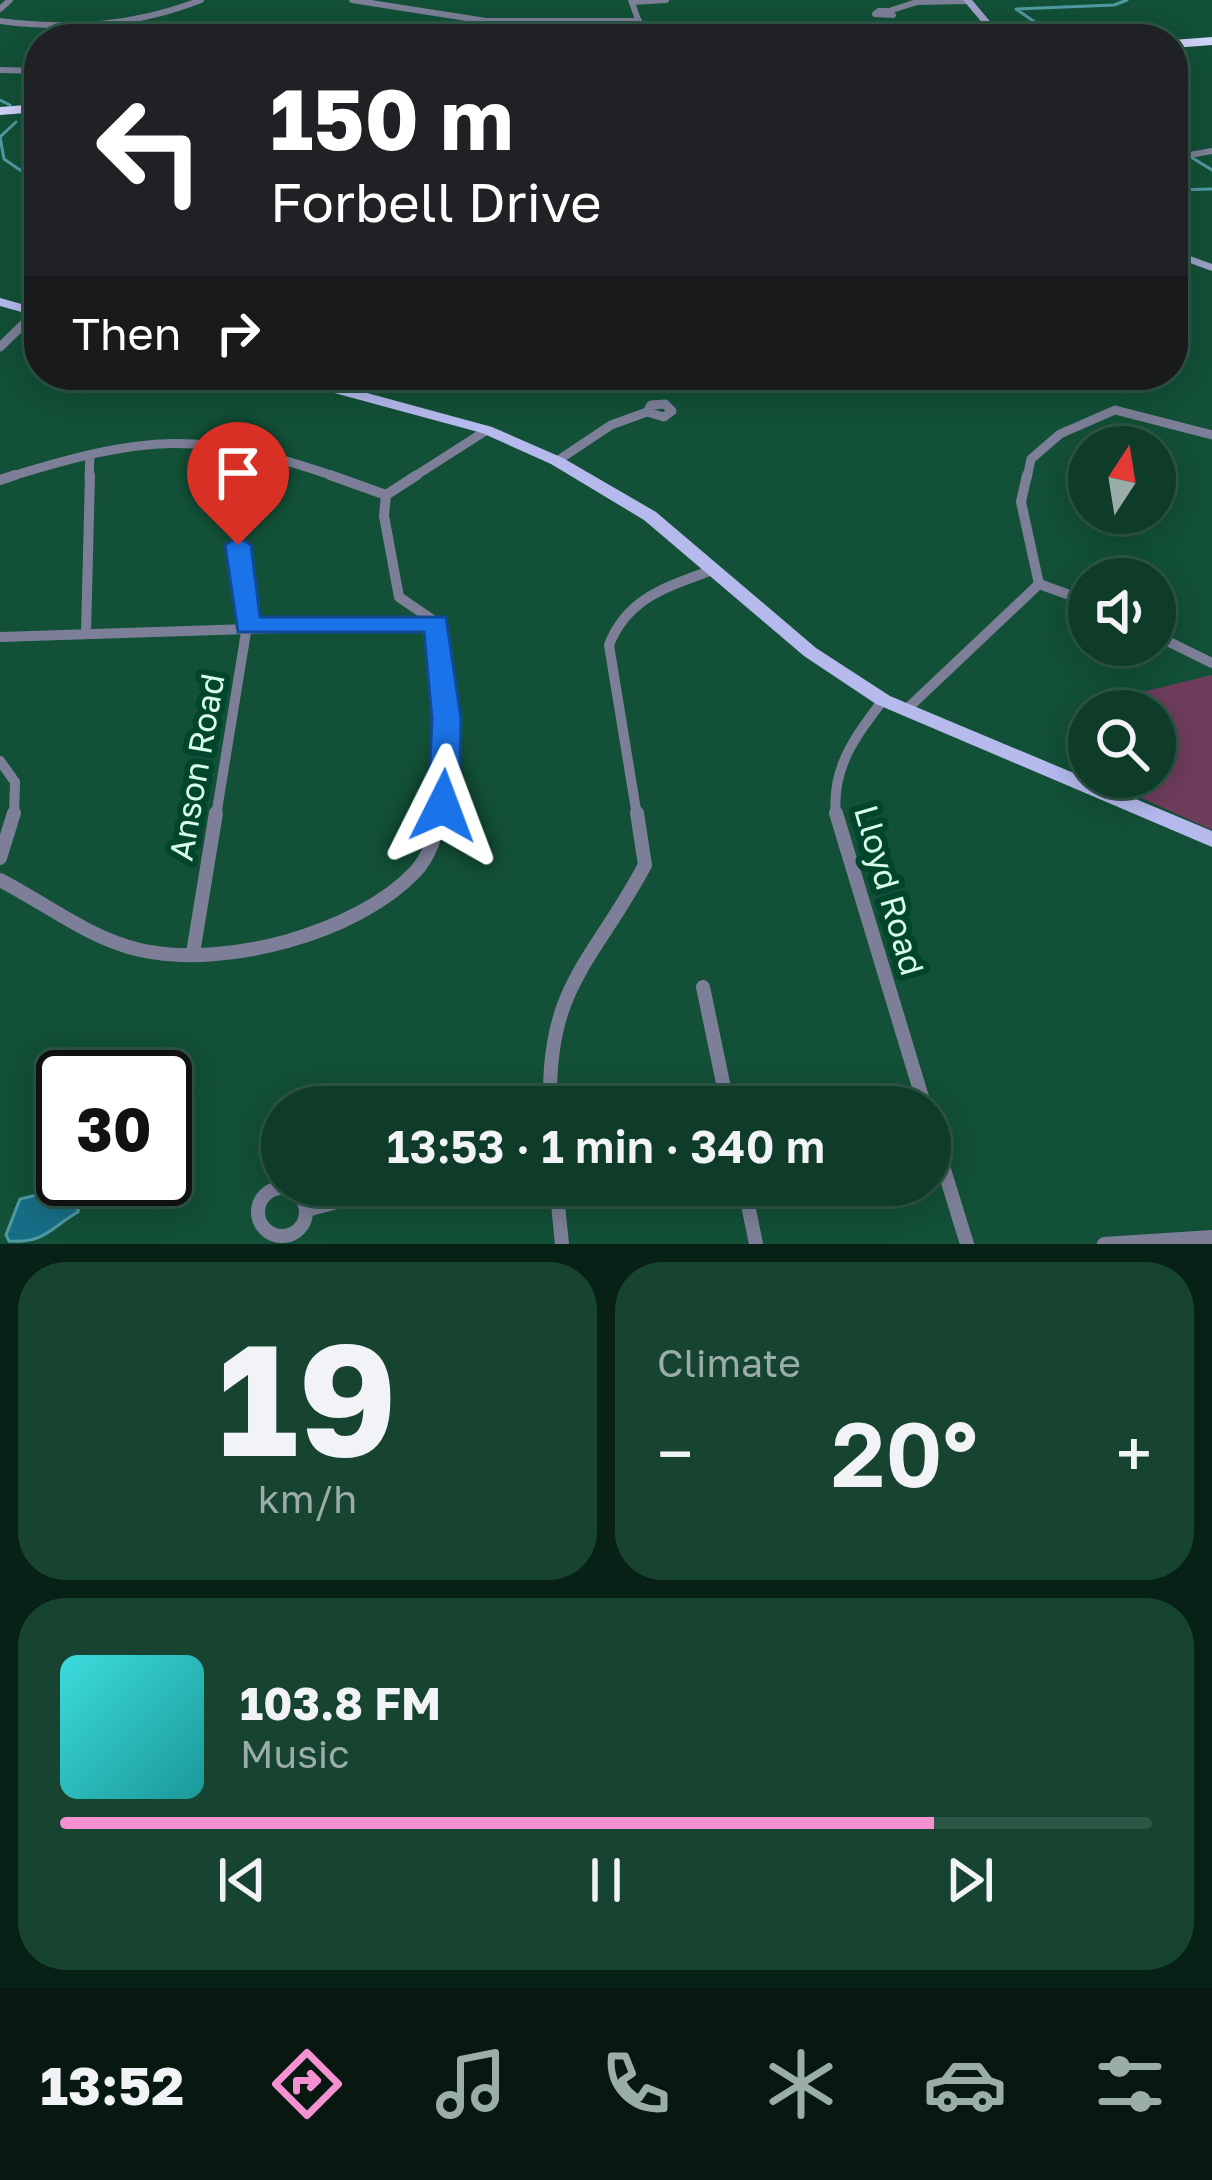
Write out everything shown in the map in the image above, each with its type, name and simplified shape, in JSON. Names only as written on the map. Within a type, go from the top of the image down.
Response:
[{"type":"main road","points":[[339,390],[487,430],[557,461],[650,516],[810,652],[883,700],[1212,838]]},
{"type":"street","points":[[0,9],[10,0]]},
{"type":"street","points":[[118,24],[155,19],[201,0]]},
{"type":"street","points":[[352,0],[486,21],[638,21]]},
{"type":"street","points":[[639,24],[631,1],[666,0]]},
{"type":"street","points":[[889,11],[917,2],[967,0],[988,24]]},
{"type":"street","points":[[0,21],[62,24]]},
{"type":"street","points":[[0,347],[24,325]]},
{"type":"street","points":[[1039,584],[1021,502],[1030,459],[1060,434],[1115,410],[1212,434]]},
{"type":"street","points":[[557,461],[611,425],[647,412]]},
{"type":"street","points":[[0,480],[91,454],[185,441],[227,447],[386,495],[487,430]]},
{"type":"street","name":"Anson Road","points":[[193,952],[248,626],[227,447]]},
{"type":"street","points":[[86,633],[91,454]]},
{"type":"street","points":[[386,495],[384,516],[399,596],[390,622]]},
{"type":"street","points":[[548,1086],[545,1058],[562,993],[632,893],[645,865],[609,645],[616,621],[627,606],[646,596],[715,569]]},
{"type":"street","points":[[1039,584],[1068,594]]},
{"type":"street","points":[[908,708],[1039,584]]},
{"type":"street","points":[[399,596],[437,623]]},
{"type":"street","points":[[0,637],[437,623]]},
{"type":"street","points":[[0,880],[106,938],[144,951],[259,950],[317,932],[416,871],[434,837],[447,779],[437,623]]},
{"type":"street","points":[[1176,645],[1212,663]]},
{"type":"street","name":"Lloyd Road","points":[[883,700],[839,759],[831,791],[837,827],[918,1086]]},
{"type":"street","points":[[0,761],[12,772],[19,790],[0,858]]},
{"type":"street","points":[[703,988],[724,1086]]},
{"type":"street","points":[[951,1192],[967,1244]]},
{"type":"street","points":[[308,1210],[323,1206]]},
{"type":"street","points":[[558,1206],[562,1244]]},
{"type":"street","points":[[748,1206],[756,1244]]},
{"type":"street","points":[[1104,1244],[1212,1237]]},
{"type":"shaded area","points":[[1212,675],[1212,830],[1141,798],[1176,798],[1176,690],[1150,690]]},
{"type":"water","points":[[36,1195],[36,1206],[78,1206],[78,1212],[40,1237],[9,1241],[6,1235],[20,1199]]},
{"type":"waterway","points":[[1038,24],[1016,9],[1114,5],[1127,0]]},
{"type":"waterway","points":[[0,100],[10,105]]},
{"type":"waterway","points":[[16,122],[0,137],[4,159],[24,173]]},
{"type":"waterway","points":[[1188,155],[1212,170]]},
{"type":"waterway","points":[[1188,190],[1212,189]]},
{"type":"route","points":[[238,545],[248,626],[437,623],[446,719],[443,806]]}]
